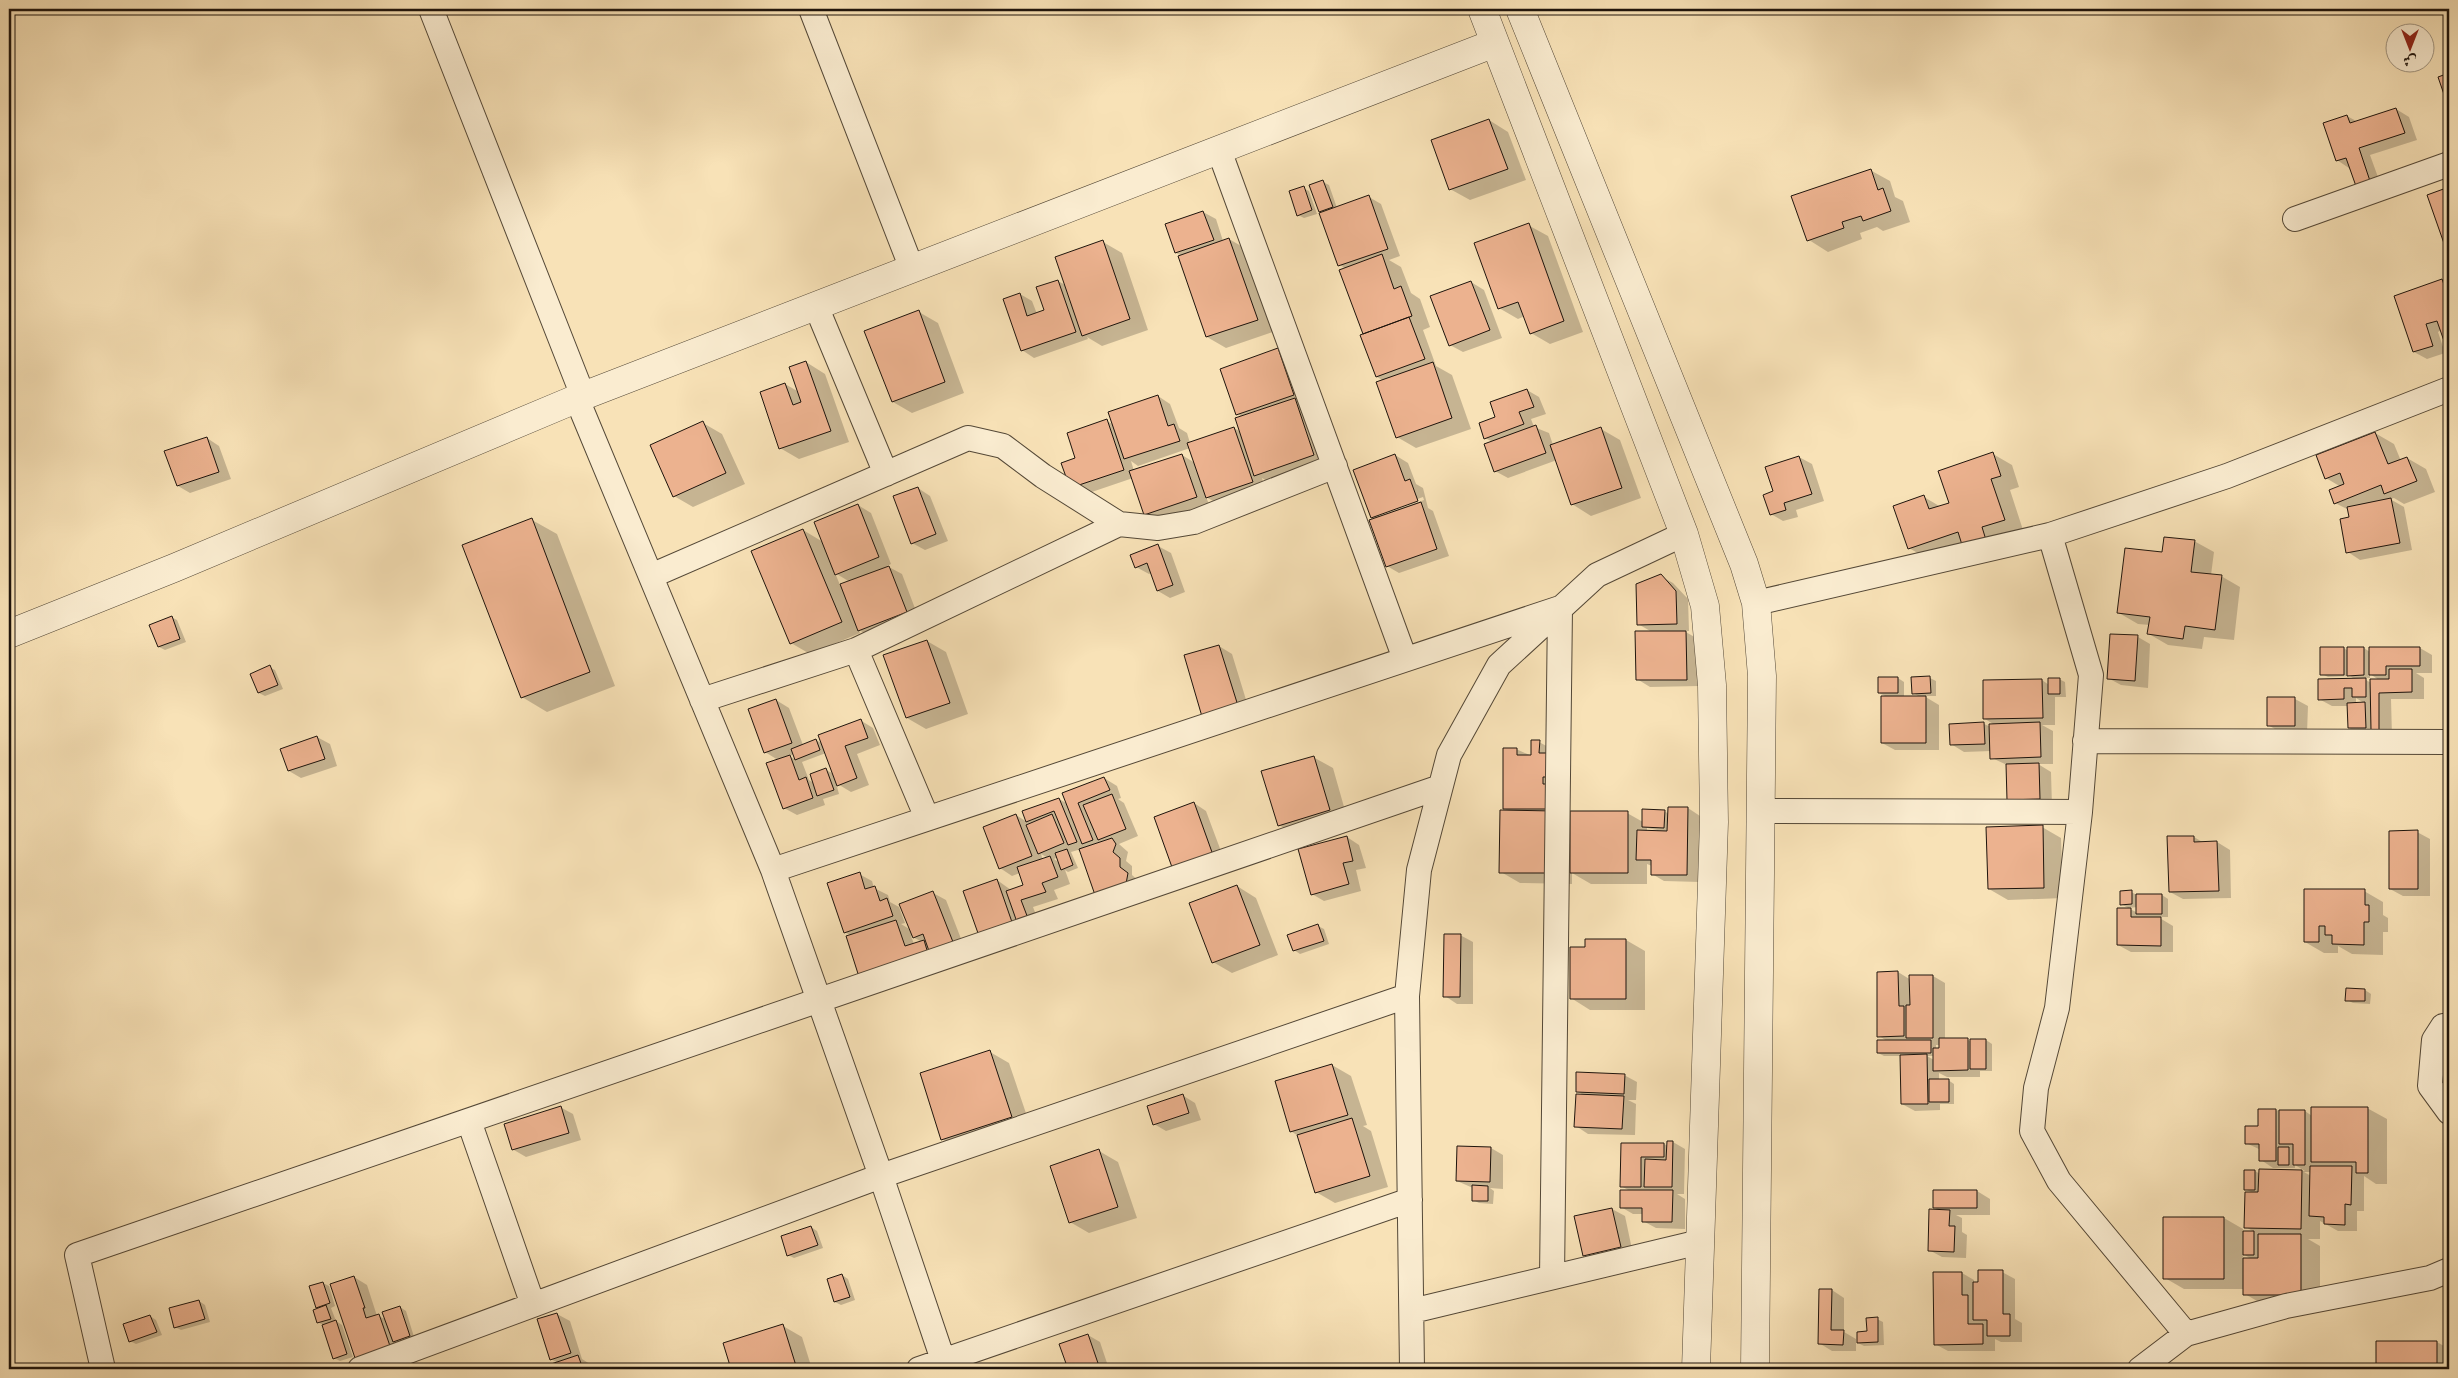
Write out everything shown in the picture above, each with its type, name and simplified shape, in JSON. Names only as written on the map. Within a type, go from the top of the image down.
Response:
[{"type":"street","points":[[431,9],[580,398],[651,576],[773,870],[881,1176],[945,1365]]},
{"type":"street","points":[[811,9],[912,269]]},
{"type":"street","points":[[1482,9],[1684,534],[1705,606],[1712,695],[1714,822],[1696,1369]]},
{"type":"street","points":[[1520,9],[1744,564],[1756,603],[1762,676],[1755,1369]]},
{"type":"street","points":[[9,634],[183,564],[580,398],[1495,43]]},
{"type":"street","points":[[1219,150],[1405,660]]},
{"type":"street","points":[[2295,219],[2449,164]]},
{"type":"street","points":[[816,306],[886,474]]},
{"type":"street","points":[[1756,603],[2050,535],[2227,476],[2449,390]]},
{"type":"street","points":[[651,576],[968,438],[1002,446],[1043,476],[1119,524],[1158,528],[1194,522],[1335,466]]},
{"type":"street","points":[[702,700],[856,650],[1119,524]]},
{"type":"street","points":[[1412,1369],[1407,996],[1419,870],[1449,755],[1499,665],[1597,576],[1684,534]]},
{"type":"street","points":[[2050,535],[2091,674],[2080,812],[2057,1008],[2036,1088],[2032,1131],[2059,1181],[2186,1334]]},
{"type":"street","points":[[773,870],[1560,608]]},
{"type":"street","points":[[1552,1277],[1560,608]]},
{"type":"street","points":[[856,650],[927,818]]},
{"type":"street","points":[[2085,741],[2449,742]]},
{"type":"street","points":[[104,1369],[77,1255],[1440,787]]},
{"type":"street","points":[[1760,812],[2080,812]]},
{"type":"street","points":[[360,1369],[881,1176],[1407,996]]},
{"type":"street","points":[[2449,1025],[2443,1026],[2434,1040],[2430,1086],[2449,1112]]},
{"type":"street","points":[[469,1121],[533,1305]]},
{"type":"street","points":[[919,1369],[945,1365],[1410,1200]]},
{"type":"street","points":[[1412,1310],[1700,1242]]},
{"type":"street","points":[[2140,1369],[2186,1334],[2286,1306],[2430,1278],[2449,1270]]},
{"type":"building","points":[[2449,73],[2449,109],[2438,77]]},
{"type":"building","points":[[2396,108],[2405,133],[2359,148],[2371,184],[2357,189],[2346,158],[2336,161],[2323,123],[2347,115],[2350,123]]},
{"type":"building","points":[[1489,119],[1508,169],[1449,190],[1431,140]]},
{"type":"building","points":[[1871,169],[1878,190],[1883,188],[1891,211],[1863,221],[1861,216],[1842,222],[1844,228],[1807,241],[1791,196]]},
{"type":"building","points":[[1323,180],[1333,207],[1319,212],[1309,185]]},
{"type":"building","points":[[1304,186],[1312,210],[1297,216],[1289,191]]},
{"type":"building","points":[[2449,187],[2449,251],[2447,252],[2427,195]]},
{"type":"building","points":[[1369,195],[1388,249],[1338,266],[1319,213]]},
{"type":"building","points":[[1203,211],[1214,240],[1175,253],[1165,224]]},
{"type":"building","points":[[1529,223],[1564,321],[1530,334],[1518,302],[1498,309],[1474,243]]},
{"type":"building","points":[[1229,238],[1258,320],[1206,337],[1178,256]]},
{"type":"building","points":[[1103,240],[1130,319],[1082,336],[1055,257]]},
{"type":"building","points":[[1382,254],[1394,289],[1401,286],[1412,316],[1363,334],[1339,270]]},
{"type":"building","points":[[2442,279],[2449,299],[2449,340],[2444,341],[2437,321],[2426,324],[2433,346],[2413,352],[2394,296]]},
{"type":"building","points":[[1058,280],[1076,332],[1021,351],[1003,299],[1020,293],[1027,316],[1044,310],[1036,287]]},
{"type":"building","points":[[1471,281],[1490,330],[1449,346],[1430,296]]},
{"type":"building","points":[[919,310],[945,382],[892,402],[864,331]]},
{"type":"building","points":[[1409,317],[1425,359],[1376,377],[1360,335]]},
{"type":"building","points":[[1278,348],[1294,395],[1236,415],[1220,369]]},
{"type":"building","points":[[806,361],[831,431],[779,449],[760,392],[785,383],[793,405],[801,402],[789,367]]},
{"type":"building","points":[[1433,362],[1452,418],[1396,438],[1376,382]]},
{"type":"building","points":[[1527,389],[1534,407],[1519,412],[1524,424],[1484,439],[1479,423],[1495,417],[1490,402]]},
{"type":"building","points":[[1158,395],[1168,426],[1174,424],[1180,441],[1124,459],[1108,412]]},
{"type":"building","points":[[1295,398],[1314,455],[1254,476],[1235,418]]},
{"type":"building","points":[[1107,419],[1124,470],[1070,488],[1061,463],[1075,458],[1067,433]]},
{"type":"building","points":[[703,421],[726,473],[673,497],[650,445]]},
{"type":"building","points":[[1536,425],[1546,453],[1494,472],[1484,444]]},
{"type":"building","points":[[1234,427],[1253,482],[1206,498],[1187,443]]},
{"type":"building","points":[[1601,427],[1622,488],[1571,505],[1550,445]]},
{"type":"building","points":[[2375,432],[2388,464],[2407,457],[2417,481],[2384,494],[2381,485],[2334,504],[2329,490],[2344,484],[2340,473],[2325,479],[2316,455]]},
{"type":"building","points":[[207,437],[219,472],[177,486],[164,451]]},
{"type":"building","points":[[1993,452],[2001,476],[1991,479],[2005,520],[1982,527],[1986,540],[1963,548],[1958,532],[1908,549],[1893,506],[1924,495],[1929,509],[1949,503],[1938,471]]},
{"type":"building","points":[[1182,454],[1197,497],[1144,515],[1129,471]]},
{"type":"building","points":[[1395,454],[1405,481],[1410,479],[1418,501],[1371,518],[1353,470]]},
{"type":"building","points":[[1799,456],[1812,494],[1784,503],[1786,510],[1770,515],[1763,495],[1773,491],[1765,467]]},
{"type":"building","points":[[918,487],[936,534],[911,544],[893,496]]},
{"type":"building","points":[[2391,498],[2400,543],[2346,553],[2340,519],[2349,517],[2347,507]]},
{"type":"building","points":[[1421,502],[1437,549],[1386,567],[1369,520]]},
{"type":"building","points":[[858,504],[879,557],[835,575],[814,522]]},
{"type":"building","points":[[532,518],[590,672],[521,698],[462,545]]},
{"type":"building","points":[[803,529],[842,622],[790,644],[751,551]]},
{"type":"building","points":[[2164,537],[2195,540],[2191,572],[2222,575],[2215,630],[2185,626],[2183,639],[2147,634],[2150,617],[2117,613],[2125,548],[2162,552]]},
{"type":"building","points":[[1158,544],[1173,585],[1157,591],[1147,563],[1135,568],[1130,555]]},
{"type":"building","points":[[889,566],[907,612],[858,631],[840,584]]},
{"type":"building","points":[[1661,574],[1676,591],[1677,624],[1637,625],[1636,584]]},
{"type":"building","points":[[172,616],[180,639],[158,647],[149,625]]},
{"type":"building","points":[[1635,631],[1686,631],[1687,680],[1636,680]]},
{"type":"building","points":[[2110,634],[2138,635],[2135,681],[2107,679]]},
{"type":"building","points":[[927,640],[950,703],[906,718],[883,655]]},
{"type":"building","points":[[1219,645],[1239,709],[1203,720],[1184,655]]},
{"type":"building","points":[[2320,647],[2344,647],[2344,675],[2320,675]]},
{"type":"building","points":[[2347,647],[2364,647],[2364,675],[2347,676]]},
{"type":"building","points":[[2369,647],[2420,647],[2420,666],[2386,666],[2386,675],[2369,675]]},
{"type":"building","points":[[270,665],[278,685],[258,693],[250,674]]},
{"type":"building","points":[[2389,669],[2412,669],[2412,692],[2379,693],[2379,730],[2371,730],[2370,679],[2389,679]]},
{"type":"building","points":[[1930,676],[1931,693],[1912,694],[1911,677]]},
{"type":"building","points":[[1878,677],[1898,677],[1898,693],[1878,693]]},
{"type":"building","points":[[2048,678],[2060,678],[2060,694],[2048,694]]},
{"type":"building","points":[[2366,678],[2366,697],[2352,697],[2352,688],[2344,688],[2344,699],[2318,700],[2318,679]]},
{"type":"building","points":[[2042,679],[2043,718],[1983,719],[1983,680]]},
{"type":"building","points":[[1881,696],[1926,696],[1926,743],[1881,743]]},
{"type":"building","points":[[2267,697],[2295,697],[2295,726],[2267,726]]},
{"type":"building","points":[[776,699],[792,743],[764,753],[748,709]]},
{"type":"building","points":[[2365,702],[2366,728],[2348,728],[2347,703]]},
{"type":"building","points":[[861,719],[868,738],[845,746],[857,778],[837,786],[818,735]]},
{"type":"building","points":[[1984,722],[1985,744],[1950,745],[1949,724]]},
{"type":"building","points":[[2040,722],[2041,757],[1990,759],[1989,724]]},
{"type":"building","points":[[317,736],[325,759],[288,771],[280,749]]},
{"type":"building","points":[[816,739],[820,750],[795,760],[791,749]]},
{"type":"building","points":[[1531,740],[1540,740],[1539,753],[1554,753],[1554,777],[1543,777],[1543,784],[1556,784],[1556,809],[1503,809],[1503,748],[1517,748],[1517,755],[1531,755]]},
{"type":"building","points":[[790,755],[799,780],[806,777],[813,798],[783,809],[766,763]]},
{"type":"building","points":[[1314,756],[1330,810],[1278,826],[1261,771]]},
{"type":"building","points":[[2039,763],[2040,799],[2007,800],[2006,764]]},
{"type":"building","points":[[826,768],[834,790],[817,796],[810,774]]},
{"type":"building","points":[[1104,777],[1110,790],[1078,803],[1093,840],[1082,844],[1062,793]]},
{"type":"building","points":[[1112,794],[1126,829],[1098,840],[1083,805]]},
{"type":"building","points":[[1059,798],[1077,842],[1068,845],[1054,811],[1026,822],[1022,811]]},
{"type":"building","points":[[1194,802],[1213,855],[1173,870],[1154,817]]},
{"type":"building","points":[[1668,807],[1688,807],[1687,875],[1651,875],[1651,860],[1636,860],[1637,830],[1667,831]]},
{"type":"building","points":[[1642,809],[1665,810],[1664,828],[1642,827]]},
{"type":"building","points":[[1500,810],[1554,811],[1553,873],[1499,873]]},
{"type":"building","points":[[1570,811],[1628,811],[1628,873],[1570,873]]},
{"type":"building","points":[[1016,814],[1032,856],[999,869],[983,827]]},
{"type":"building","points":[[1052,814],[1064,843],[1038,854],[1026,825]]},
{"type":"building","points":[[2043,825],[2044,888],[1988,889],[1986,827]]},
{"type":"building","points":[[2418,830],[2418,889],[2389,889],[2389,831]]},
{"type":"building","points":[[1347,836],[1353,861],[1343,863],[1349,884],[1311,895],[1298,849]]},
{"type":"building","points":[[2167,836],[2194,836],[2194,842],[2217,841],[2219,891],[2169,892]]},
{"type":"building","points":[[1112,838],[1116,844],[1113,852],[1120,858],[1120,867],[1128,873],[1126,884],[1095,895],[1079,849]]},
{"type":"building","points":[[1067,849],[1073,865],[1061,870],[1055,853]]},
{"type":"building","points":[[1050,856],[1058,877],[1042,883],[1046,892],[1021,900],[1029,921],[1018,925],[1006,891],[1023,885],[1017,867]]},
{"type":"building","points":[[860,872],[865,889],[875,886],[880,901],[887,898],[893,916],[844,933],[827,883]]},
{"type":"building","points":[[997,879],[1013,925],[979,936],[963,891]]},
{"type":"building","points":[[1237,885],[1260,945],[1212,963],[1189,903]]},
{"type":"building","points":[[2304,889],[2365,889],[2365,905],[2369,905],[2369,922],[2364,922],[2364,945],[2332,944],[2332,935],[2325,935],[2325,926],[2319,926],[2319,942],[2304,942]]},
{"type":"building","points":[[2132,890],[2132,904],[2120,905],[2120,891]]},
{"type":"building","points":[[933,891],[953,942],[929,951],[923,934],[913,938],[899,904]]},
{"type":"building","points":[[2136,894],[2162,894],[2162,914],[2136,914]]},
{"type":"building","points":[[2117,908],[2131,908],[2131,917],[2161,917],[2161,946],[2117,945]]},
{"type":"building","points":[[896,920],[905,946],[924,940],[929,957],[860,980],[846,936]]},
{"type":"building","points":[[1318,924],[1324,941],[1293,951],[1287,935]]},
{"type":"building","points":[[1444,934],[1461,934],[1460,997],[1443,997]]},
{"type":"building","points":[[1585,939],[1626,939],[1626,999],[1570,999],[1570,947],[1585,947]]},
{"type":"building","points":[[1898,971],[1899,1006],[1904,1006],[1904,1036],[1877,1037],[1877,972]]},
{"type":"building","points":[[1909,975],[1933,975],[1933,1038],[1906,1038],[1906,1005],[1910,1005]]},
{"type":"building","points":[[2346,988],[2365,989],[2365,1001],[2345,1001]]},
{"type":"building","points":[[1939,1038],[1968,1038],[1968,1070],[1933,1071],[1933,1048],[1939,1048]]},
{"type":"building","points":[[1970,1039],[1986,1039],[1986,1069],[1970,1069]]},
{"type":"building","points":[[1877,1040],[1931,1040],[1931,1053],[1877,1053]]},
{"type":"building","points":[[990,1050],[1012,1117],[941,1140],[920,1073]]},
{"type":"building","points":[[1927,1054],[1928,1104],[1901,1104],[1900,1055]]},
{"type":"building","points":[[1332,1064],[1348,1115],[1290,1132],[1275,1081]]},
{"type":"building","points":[[1576,1072],[1625,1074],[1624,1094],[1576,1092]]},
{"type":"building","points":[[1929,1079],[1949,1079],[1949,1102],[1929,1102]]},
{"type":"building","points":[[1183,1094],[1189,1113],[1153,1125],[1147,1106]]},
{"type":"building","points":[[1576,1094],[1624,1096],[1622,1129],[1574,1127]]},
{"type":"building","points":[[561,1106],[569,1133],[512,1150],[504,1124]]},
{"type":"building","points":[[2311,1107],[2368,1107],[2368,1173],[2356,1173],[2356,1162],[2311,1162]]},
{"type":"building","points":[[2258,1109],[2276,1109],[2276,1161],[2259,1161],[2259,1144],[2245,1144],[2245,1126],[2258,1126]]},
{"type":"building","points":[[2279,1110],[2305,1110],[2305,1165],[2293,1165],[2293,1144],[2279,1144]]},
{"type":"building","points":[[1352,1118],[1370,1176],[1315,1193],[1297,1135]]},
{"type":"building","points":[[1667,1141],[1673,1141],[1672,1187],[1644,1187],[1645,1159],[1666,1160]]},
{"type":"building","points":[[1621,1143],[1664,1143],[1664,1157],[1641,1157],[1641,1187],[1620,1187]]},
{"type":"building","points":[[1457,1146],[1491,1147],[1490,1182],[1456,1181]]},
{"type":"building","points":[[2278,1147],[2289,1147],[2289,1165],[2278,1165]]},
{"type":"building","points":[[1099,1149],[1118,1207],[1069,1223],[1050,1166]]},
{"type":"building","points":[[2310,1166],[2352,1166],[2351,1205],[2345,1204],[2345,1225],[2324,1224],[2324,1217],[2309,1216]]},
{"type":"building","points":[[2259,1169],[2302,1170],[2301,1229],[2244,1228],[2245,1192],[2258,1192]]},
{"type":"building","points":[[2244,1170],[2255,1170],[2255,1190],[2244,1190]]},
{"type":"building","points":[[1472,1185],[1488,1186],[1488,1201],[1472,1201]]},
{"type":"building","points":[[1620,1190],[1673,1190],[1672,1222],[1642,1222],[1642,1208],[1620,1208]]},
{"type":"building","points":[[1933,1190],[1977,1190],[1977,1208],[1933,1208]]},
{"type":"building","points":[[1612,1208],[1621,1247],[1583,1256],[1574,1216]]},
{"type":"building","points":[[1929,1209],[1950,1210],[1949,1226],[1955,1226],[1954,1252],[1928,1251]]},
{"type":"building","points":[[2163,1217],[2224,1217],[2224,1279],[2163,1279]]},
{"type":"building","points":[[811,1226],[818,1245],[787,1256],[781,1236]]},
{"type":"building","points":[[2243,1231],[2254,1231],[2254,1255],[2243,1255]]},
{"type":"building","points":[[2258,1234],[2301,1234],[2301,1295],[2243,1295],[2243,1258],[2258,1258]]},
{"type":"building","points":[[1978,1270],[2003,1270],[2003,1314],[2010,1314],[2010,1336],[1987,1336],[1987,1320],[1973,1320],[1973,1282],[1978,1282]]},
{"type":"building","points":[[1933,1272],[1962,1272],[1962,1295],[1968,1295],[1968,1324],[1983,1324],[1983,1344],[1934,1345]]},
{"type":"building","points":[[842,1274],[850,1297],[834,1302],[827,1279]]},
{"type":"building","points":[[354,1276],[365,1308],[363,1308],[366,1318],[379,1314],[390,1346],[355,1358],[330,1284]]},
{"type":"building","points":[[323,1282],[330,1303],[316,1308],[309,1286]]},
{"type":"building","points":[[1819,1289],[1832,1289],[1831,1330],[1844,1330],[1843,1345],[1818,1344]]},
{"type":"building","points":[[199,1300],[205,1319],[174,1328],[169,1308]]},
{"type":"building","points":[[326,1305],[331,1319],[317,1323],[313,1310]]},
{"type":"building","points":[[400,1306],[410,1336],[393,1342],[382,1312]]},
{"type":"building","points":[[557,1313],[571,1353],[550,1360],[537,1319]]},
{"type":"building","points":[[150,1315],[157,1332],[129,1342],[123,1324]]},
{"type":"building","points":[[1878,1317],[1878,1342],[1857,1343],[1857,1332],[1867,1331],[1866,1318]]},
{"type":"building","points":[[336,1320],[347,1354],[333,1359],[322,1325]]},
{"type":"building","points":[[783,1324],[797,1369],[731,1369],[723,1343]]},
{"type":"building","points":[[1088,1334],[1100,1369],[1068,1369],[1059,1344]]},
{"type":"building","points":[[2376,1341],[2437,1341],[2437,1369],[2376,1369]]},
{"type":"building","points":[[578,1355],[583,1369],[536,1369]]}]
